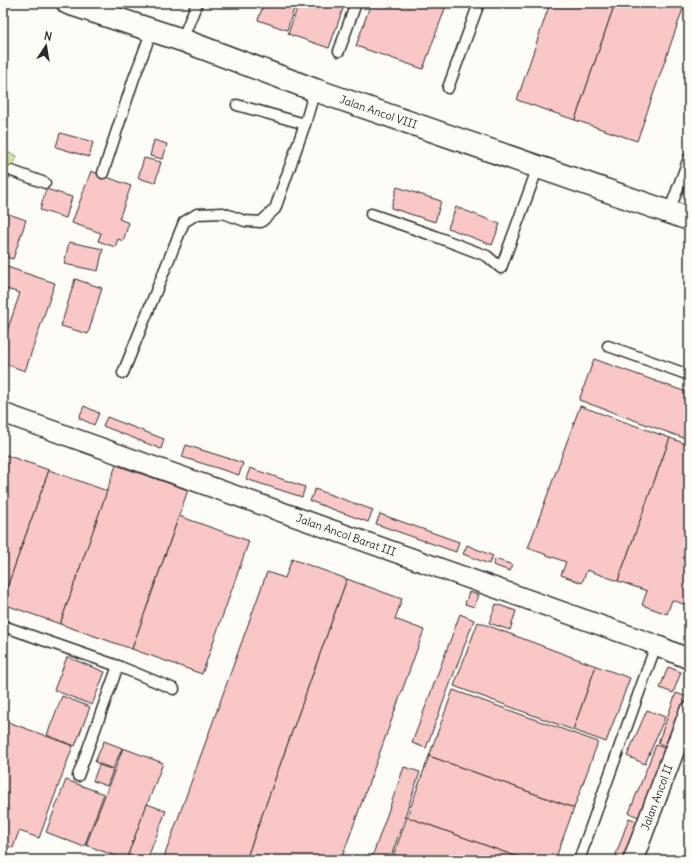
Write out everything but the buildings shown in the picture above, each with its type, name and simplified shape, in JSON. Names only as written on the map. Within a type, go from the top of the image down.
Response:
[{"type":"street","name":"Jalan Ancol VIII","points":[[68,3],[182,40],[315,90],[679,216]]},
{"type":"street","name":"Jalan Ancol Barat III","points":[[3,413],[656,645],[689,659]]},
{"type":"street","name":"Jalan Ancol II","points":[[633,860],[689,712]]},
{"type":"lane","points":[[182,40],[197,3]]},
{"type":"lane","points":[[339,50],[356,3]]},
{"type":"lane","points":[[448,88],[479,3]]},
{"type":"lane","points":[[103,173],[133,81],[152,30]]},
{"type":"lane","points":[[123,372],[184,222],[197,214],[223,212],[245,222],[261,222],[275,209],[305,124],[315,90]]},
{"type":"lane","points":[[237,105],[305,124]]},
{"type":"lane","points":[[679,216],[689,158]]},
{"type":"lane","points":[[371,214],[487,256],[501,268],[538,167]]},
{"type":"lane","points":[[12,171],[45,183]]},
{"type":"lane","points":[[608,346],[689,375]]},
{"type":"lane","points":[[3,626],[118,666],[174,689]]},
{"type":"lane","points":[[579,860],[656,645]]},
{"type":"lane","points":[[78,776],[118,666]]},
{"type":"green space","points":[[3,151],[17,156],[9,179],[3,177]]}]
